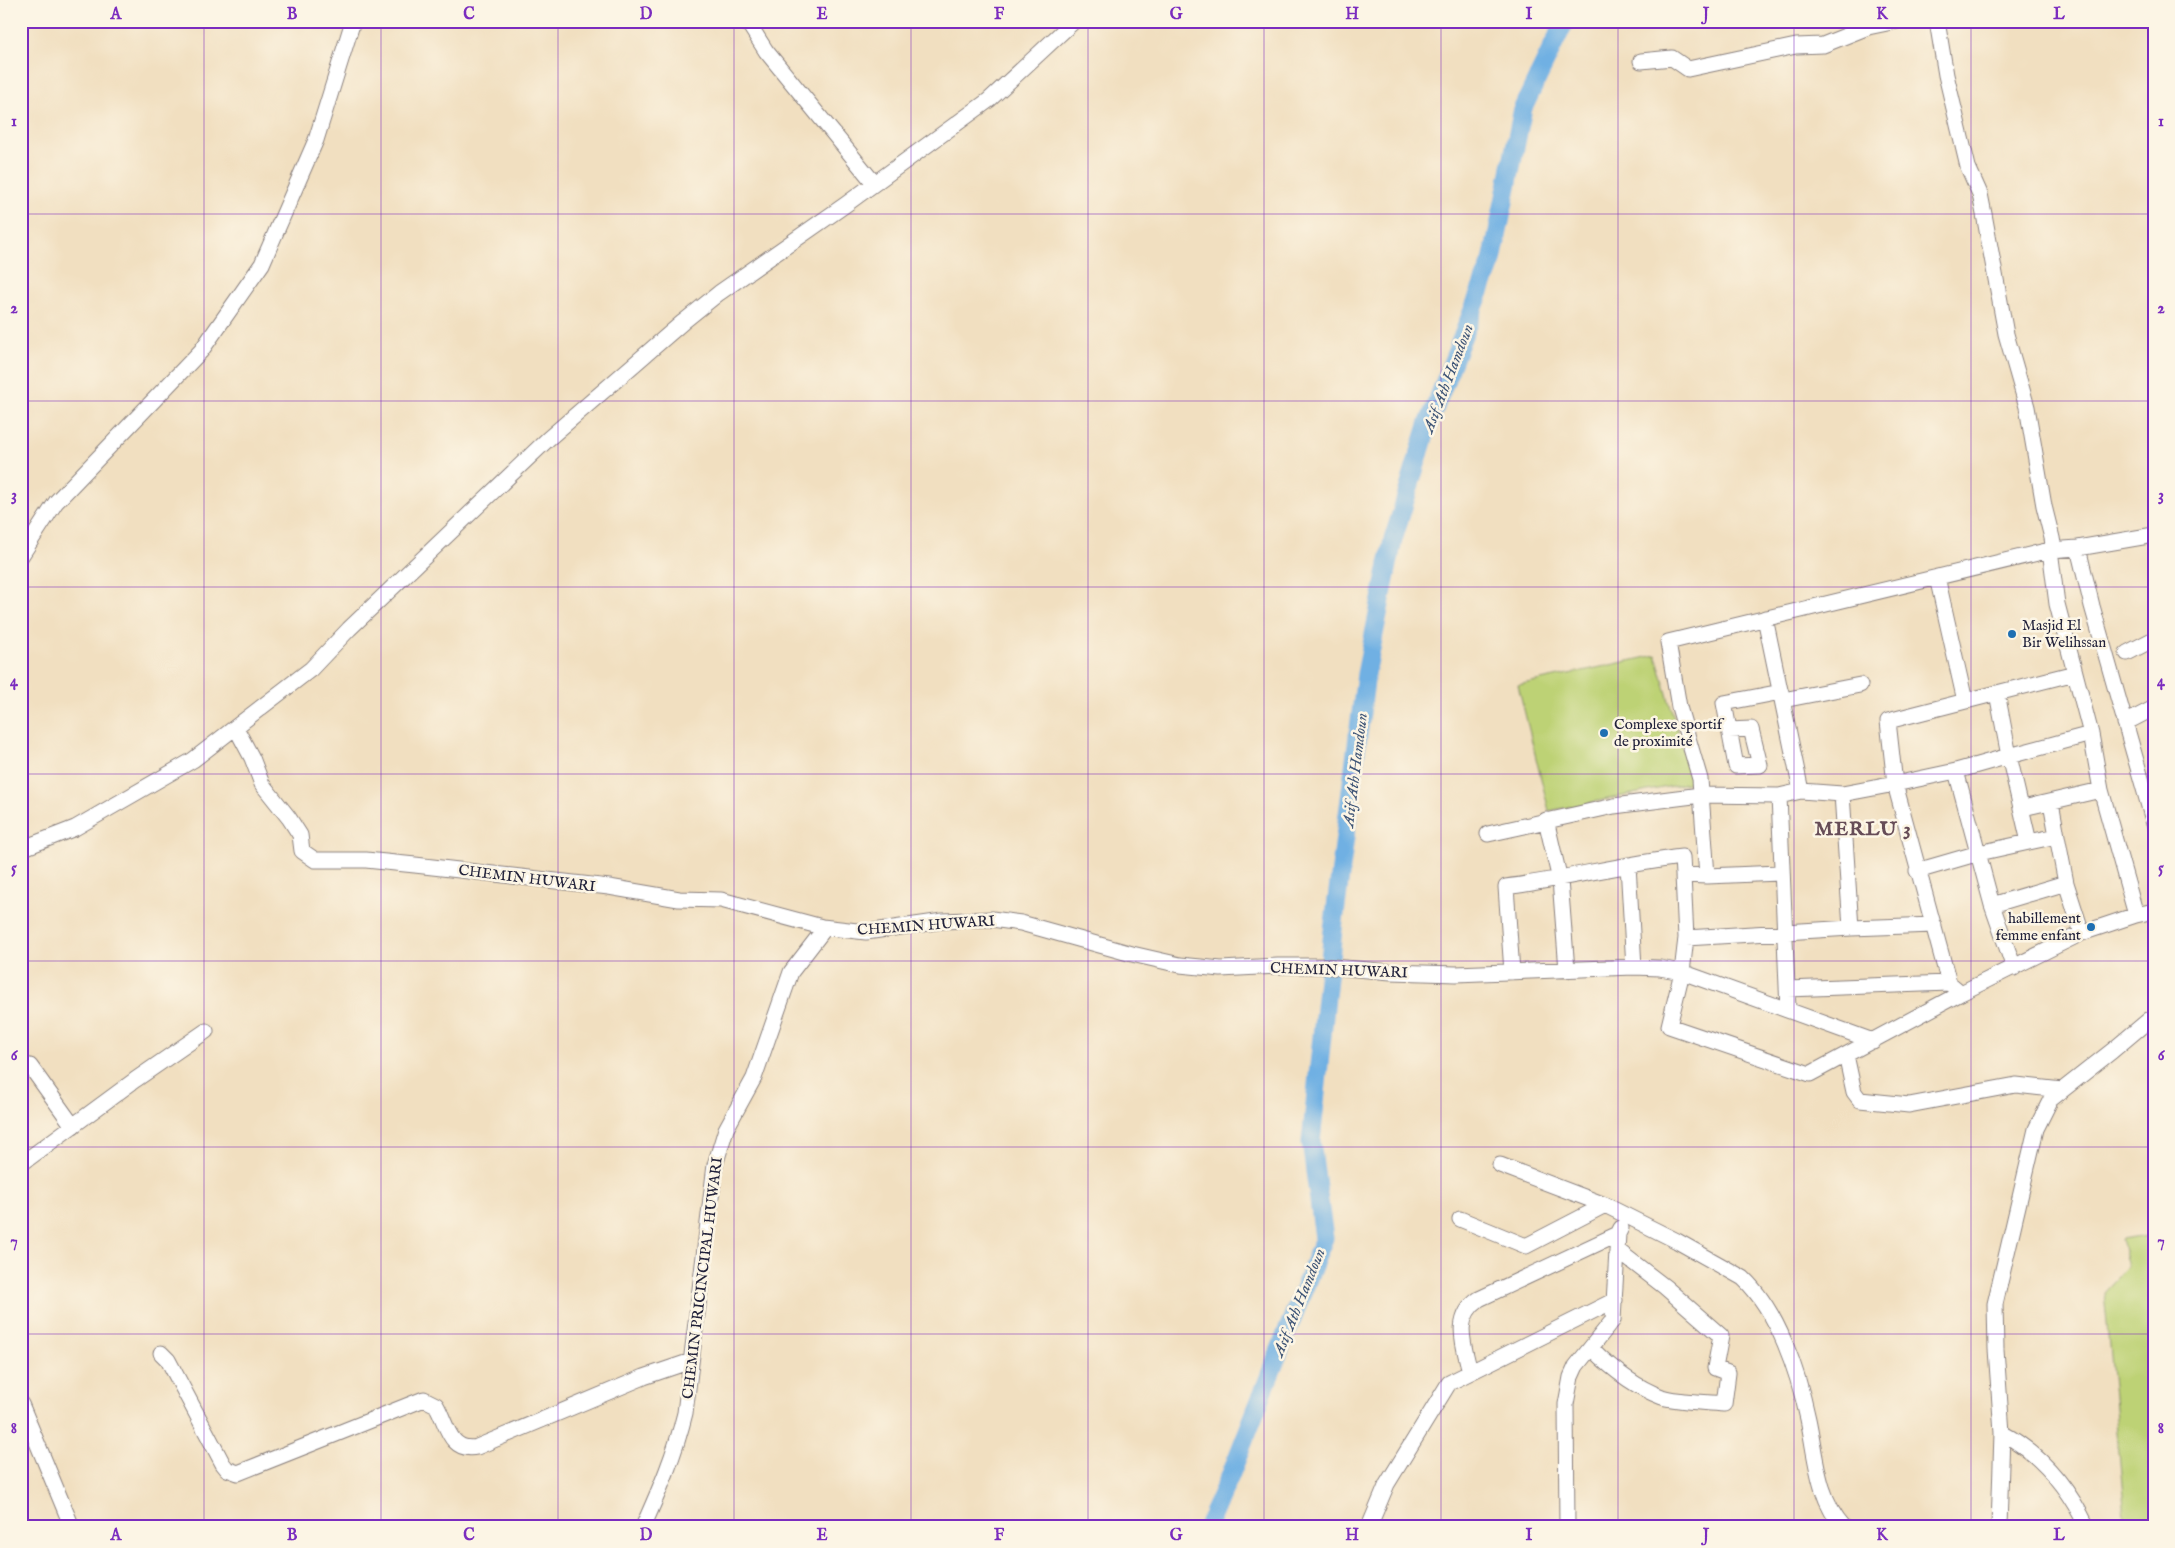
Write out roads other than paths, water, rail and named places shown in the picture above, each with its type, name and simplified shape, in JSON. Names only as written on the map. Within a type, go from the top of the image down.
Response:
[{"type":"street","points":[[21,556],[56,502],[201,351],[262,264],[316,140],[353,21]]},
{"type":"street","points":[[747,21],[766,51],[874,183]]},
{"type":"street","points":[[23,844],[83,823],[193,760],[236,728],[311,669],[356,623],[599,393],[719,293],[989,100],[1074,21]]},
{"type":"street","points":[[1641,61],[1672,58],[1688,68],[1796,46],[1822,45],[1868,27],[1897,21]]},
{"type":"street","points":[[1937,21],[1946,75],[1968,167],[1982,204],[2006,334],[2027,407],[2053,544],[2050,550],[2057,604],[2091,734],[2101,790],[2136,915]]},
{"type":"street","points":[[1708,876],[1700,779],[1679,707],[1668,642],[2050,550],[2078,548],[2154,535]]},
{"type":"street","points":[[2078,548],[2092,606],[2125,723],[2148,778],[2154,824]]},
{"type":"street","points":[[1937,577],[1965,701]]},
{"type":"street","points":[[1766,618],[1801,790]]},
{"type":"street","points":[[2127,653],[2154,639]]},
{"type":"street","points":[[1961,993],[1949,983],[1934,925],[1917,871],[1895,784],[1888,721],[2075,673]]},
{"type":"street","points":[[1729,730],[1724,703],[1860,685]]},
{"type":"street","points":[[1997,693],[2009,756],[2030,842]]},
{"type":"street","points":[[2125,723],[2154,708]]},
{"type":"street","name":"CHEMIN HUWARI","points":[[236,728],[252,758],[262,784],[289,818],[300,836],[302,852],[315,860],[366,860],[609,887],[679,899],[721,900],[825,928],[866,932],[943,921],[992,918],[1021,923],[1132,954],[1180,965],[1222,970],[1278,966],[1322,966],[1390,972],[1456,974],[1634,967],[1660,968],[1682,972],[1873,1041]]},
{"type":"street","points":[[1488,834],[1614,806],[1701,795],[1779,796],[1801,790],[1842,794],[1956,771],[2091,734]]},
{"type":"street","points":[[1956,771],[1992,905],[2014,968]]},
{"type":"street","points":[[2023,808],[2101,790]]},
{"type":"street","points":[[1842,794],[1851,928]]},
{"type":"street","points":[[1779,796],[1780,873],[1785,932],[1788,1010]]},
{"type":"street","points":[[2051,802],[2066,882],[2082,933]]},
{"type":"street","points":[[1546,820],[1560,880],[1567,970]]},
{"type":"street","points":[[1917,871],[1979,853],[2057,836]]},
{"type":"street","points":[[1512,972],[1506,888],[1560,880],[1628,865],[1682,856],[1686,938],[1682,972],[1669,1026],[1810,1074],[1961,993],[2082,933],[2154,911]]},
{"type":"street","points":[[1628,865],[1634,967]]},
{"type":"street","points":[[1682,876],[1780,873]]},
{"type":"street","points":[[1992,905],[2066,882]]},
{"type":"street","points":[[1686,938],[1934,925]]},
{"type":"street","name":"CHEMIN PRICINCIPAL HUWARI","points":[[643,1527],[667,1474],[685,1414],[714,1165],[718,1149],[726,1129],[754,1078],[791,972],[825,928]]},
{"type":"street","points":[[1788,989],[1949,983]]},
{"type":"street","points":[[2000,1527],[2002,1433],[1995,1304],[2036,1129],[2051,1099],[2150,1019],[2154,1019]]},
{"type":"street","points":[[21,1164],[135,1080],[206,1031]]},
{"type":"street","points":[[1846,1055],[1854,1092],[1860,1100],[1910,1104],[2016,1085],[2062,1090]]},
{"type":"street","points":[[21,1065],[30,1066],[38,1074],[73,1126]]},
{"type":"street","points":[[1500,1165],[1605,1205],[1743,1278],[1762,1300],[1786,1347],[1799,1385],[1822,1488],[1834,1516],[1844,1527]]},
{"type":"street","points":[[1460,1219],[1526,1246],[1605,1205]]},
{"type":"street","points":[[1567,1527],[1566,1404],[1571,1377],[1576,1366],[1592,1349],[1613,1320],[1618,1234],[1629,1217]]},
{"type":"street","points":[[1470,1372],[1462,1339],[1464,1314],[1470,1306],[1479,1299],[1618,1234]]},
{"type":"street","points":[[1592,1349],[1607,1365],[1629,1381],[1663,1397],[1724,1404],[1728,1373],[1715,1368],[1721,1336],[1665,1287],[1617,1250]]},
{"type":"street","points":[[1369,1527],[1387,1484],[1449,1383],[1614,1300]]},
{"type":"street","points":[[161,1352],[168,1360],[223,1464],[232,1472],[238,1473],[424,1400],[436,1405],[451,1438],[456,1444],[463,1448],[477,1447],[644,1377],[690,1362]]},
{"type":"street","points":[[21,1404],[72,1527]]},
{"type":"street","points":[[2002,1433],[2025,1447],[2043,1462],[2057,1478],[2087,1527]]},
{"type":"waterway","name":"Asif Ath Hamdoun","points":[[1207,1527],[1230,1476],[1324,1238],[1311,1142],[1333,930],[1366,674],[1393,540],[1428,425],[1492,261],[1523,108],[1565,21]]},
{"type":"place","name":"Masjid El Bir Welihssan","points":[[2012,634]]},
{"type":"place","name":"Complexe sportif de proximité","points":[[1604,733]]},
{"type":"place","name":"habillement femme enfant","points":[[2091,927]]},
{"type":"district","name":"MERLU 3","points":[[1863,828]]}]
